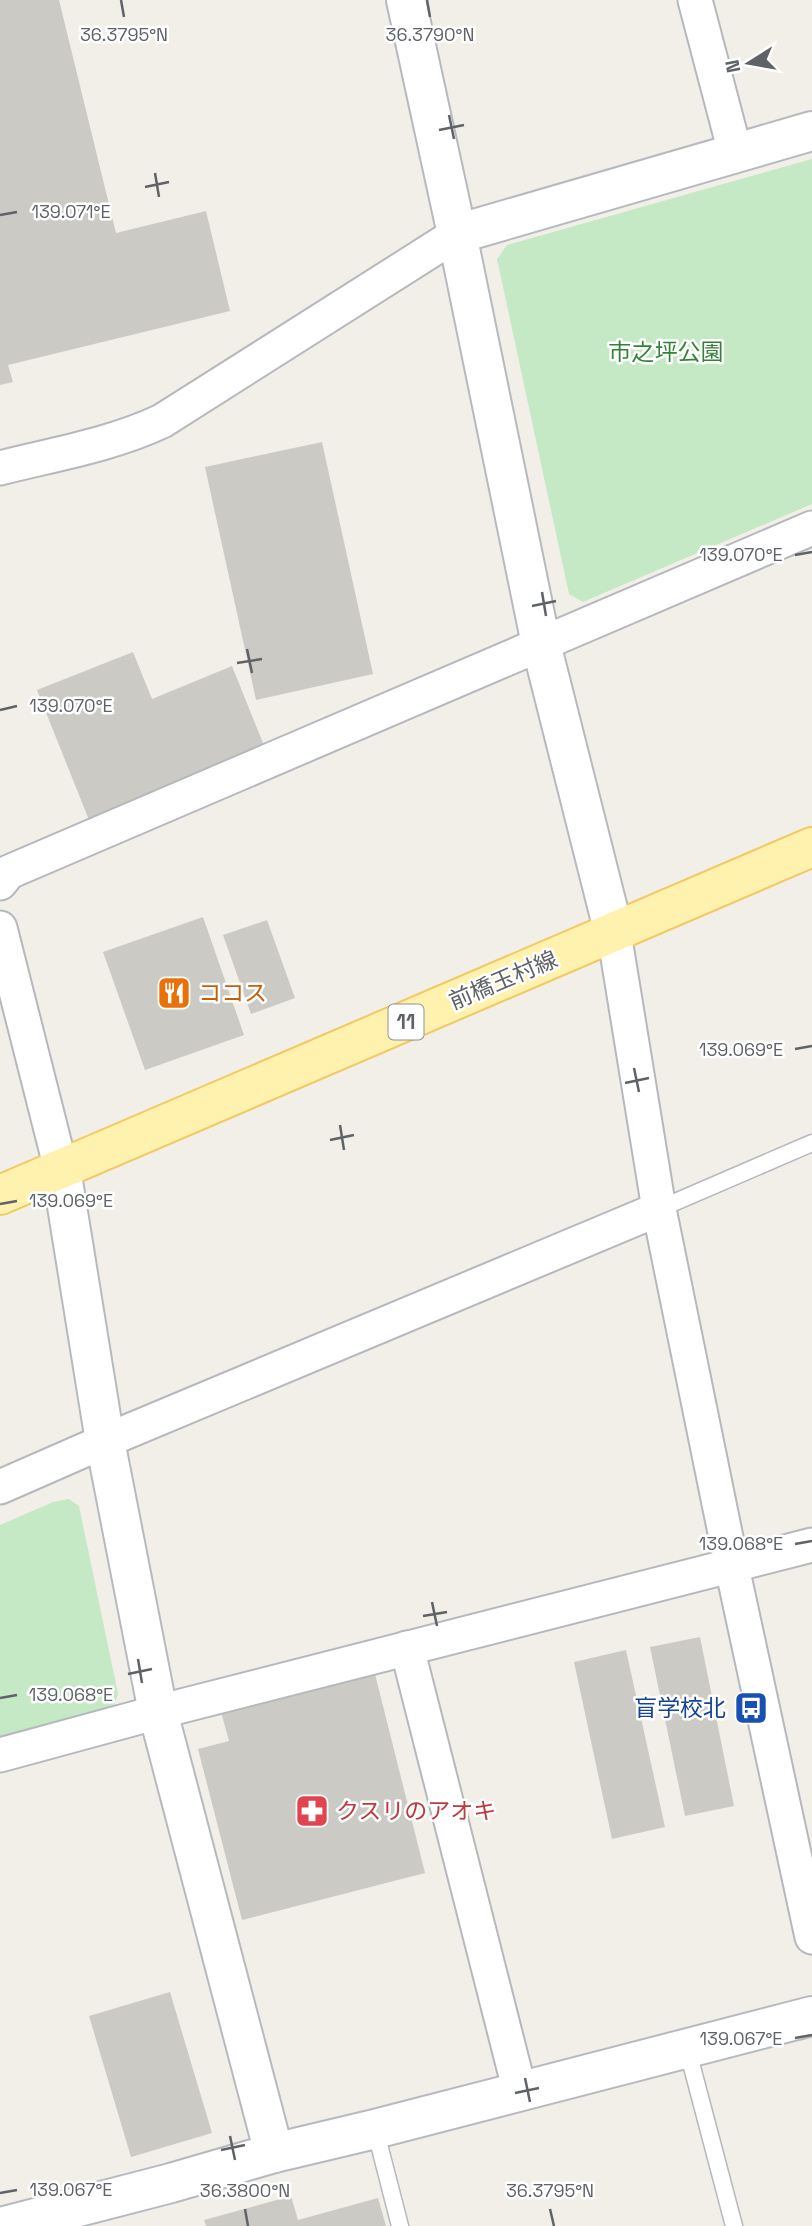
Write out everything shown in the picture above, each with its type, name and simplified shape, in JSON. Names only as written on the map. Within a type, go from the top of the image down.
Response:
[{"type":"main road","name":"前橋玉村線","points":[[0,1195],[812,847]]},
{"type":"street","points":[[406,0],[541,644],[614,933],[659,1209],[732,1567],[812,1937]]},
{"type":"street","points":[[695,0],[735,152]]},
{"type":"street","points":[[0,468],[109,441],[162,421],[457,234],[812,131]]},
{"type":"street","points":[[0,883],[9,872],[812,528]]},
{"type":"street","points":[[0,928],[61,1169],[104,1441],[158,1712],[274,2153]]},
{"type":"street","points":[[0,1487],[659,1209]]},
{"type":"street","points":[[0,1755],[812,1545]]},
{"type":"street","points":[[407,1648],[520,2092]]},
{"type":"street","points":[[5,2226],[274,2153],[812,2016]]},
{"type":"lane","points":[[659,1209],[812,1143]]},
{"type":"lane","points":[[687,2048],[734,2226]]},
{"type":"lane","points":[[375,2129],[400,2226]]},
{"type":"green space","name":"市之坪公園","points":[[812,159],[812,504],[583,602],[569,594],[497,259],[507,245]]},
{"type":"green space","points":[[69,1499],[79,1506],[118,1694],[114,1705],[101,1711],[0,1738],[0,1525],[53,1502]]},
{"type":"building","points":[[0,0],[59,0],[116,233],[206,211],[230,311],[8,365],[13,382],[0,385]]},
{"type":"building","points":[[322,442],[373,674],[256,700],[205,467]]},
{"type":"building","points":[[133,652],[152,699],[232,666],[265,748],[89,820],[37,690]]},
{"type":"building","name":"ココス","points":[[203,917],[244,1035],[145,1070],[103,952]]},
{"type":"building","points":[[267,920],[295,998],[251,1014],[223,935]]},
{"type":"building","points":[[700,1637],[734,1806],[685,1816],[650,1647]]},
{"type":"building","points":[[626,1650],[665,1827],[612,1839],[574,1662]]},
{"type":"building","name":"クスリのアオキ","points":[[375,1674],[425,1873],[242,1920],[198,1749],[229,1741],[221,1712]]},
{"type":"building","points":[[170,1992],[212,2133],[131,2157],[89,2016]]},
{"type":"building","points":[[291,2196],[298,2220],[378,2198],[386,2226],[206,2226],[204,2220]]},
{"type":"place","name":"ココス","points":[[174,993]]},
{"type":"place","name":"盲学校北","points":[[751,1708]]},
{"type":"place","name":"クスリのアオキ","points":[[312,1811]]}]
